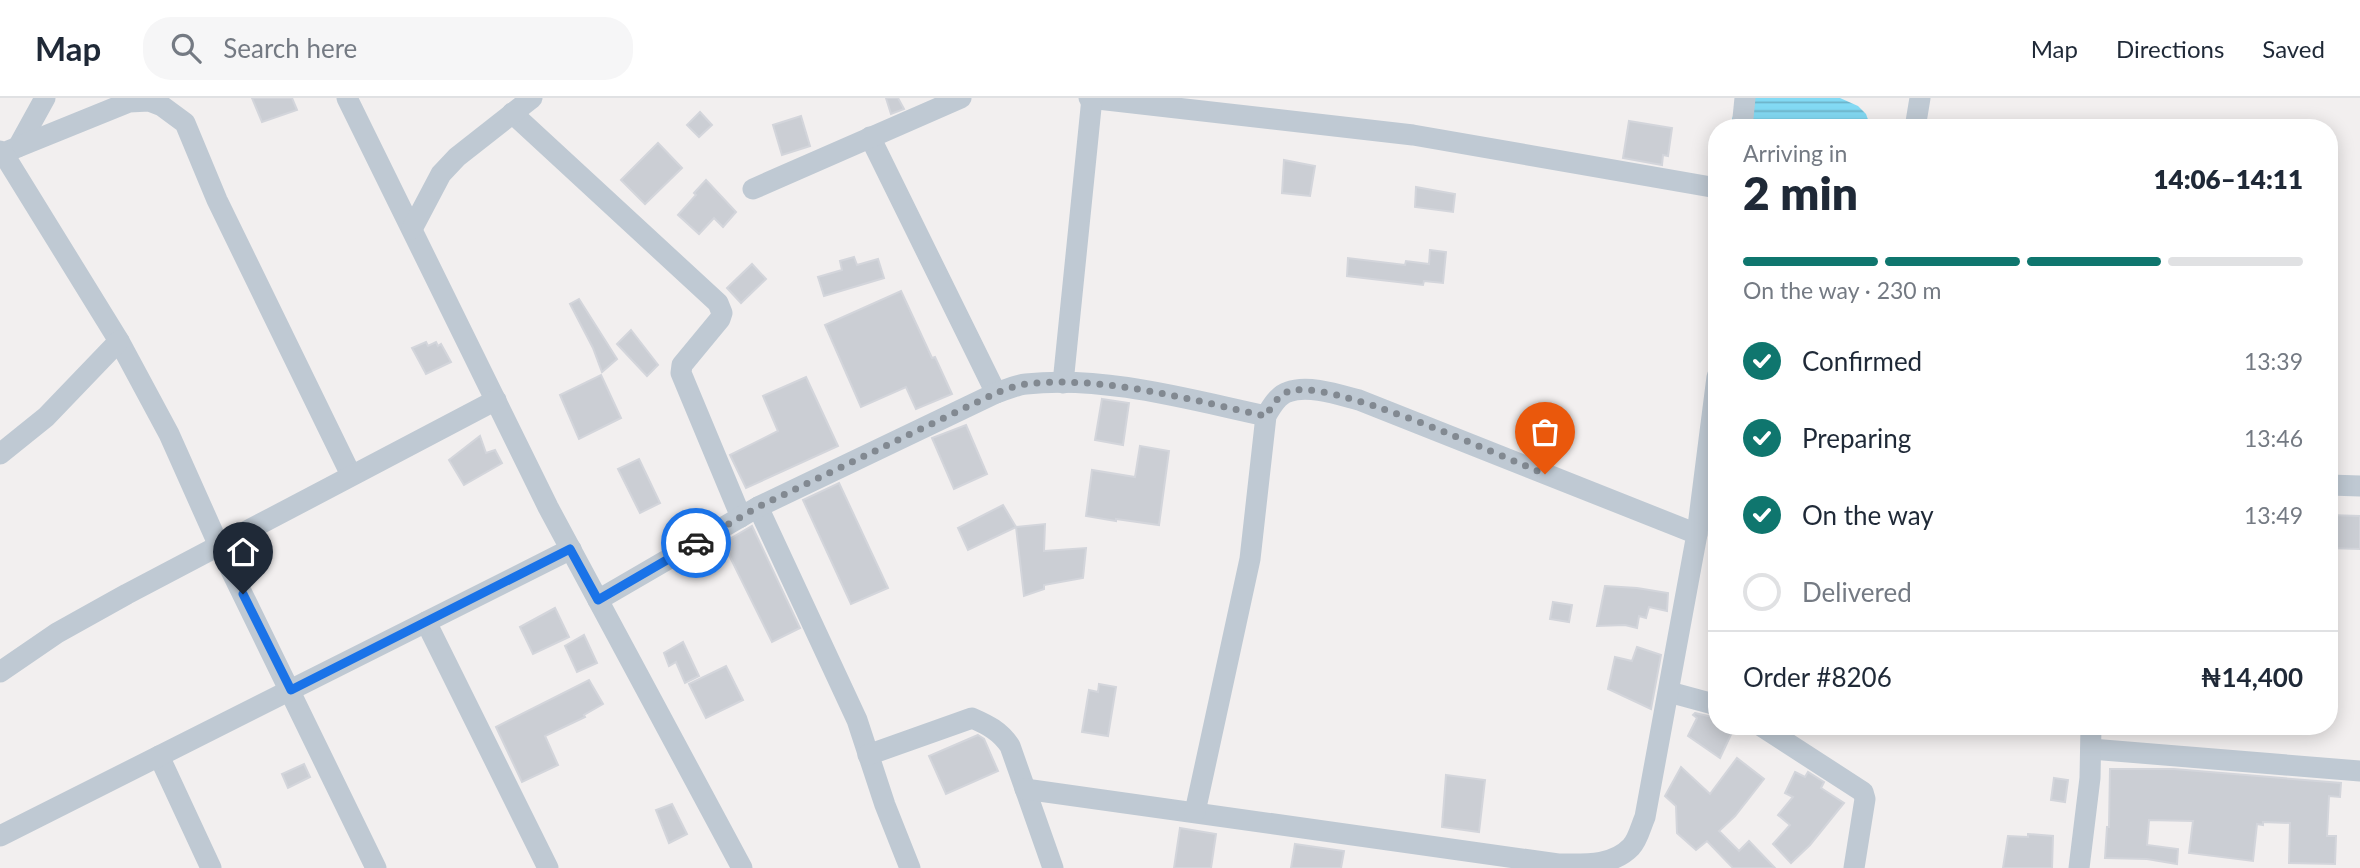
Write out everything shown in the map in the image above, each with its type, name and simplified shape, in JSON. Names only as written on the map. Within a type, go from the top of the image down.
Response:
[{"type":"street","points":[[7,151],[45,98]]},
{"type":"street","points":[[347,98],[570,549],[743,868]]},
{"type":"street","points":[[412,229],[441,174],[457,157],[532,98]]},
{"type":"street","points":[[753,189],[961,98]]},
{"type":"street","points":[[1063,383],[1090,98],[1413,135],[1708,186]]},
{"type":"street","points":[[1743,119],[1745,98]]},
{"type":"street","points":[[1917,119],[1920,98]]},
{"type":"street","points":[[7,151],[130,100],[149,101],[162,106],[185,123],[216,200],[351,475]]},
{"type":"street","points":[[512,114],[718,303],[722,313],[720,319],[682,365],[681,373],[749,512],[838,675],[910,868]]},
{"type":"street","points":[[870,137],[996,393]]},
{"type":"street","points":[[7,151],[119,341],[169,433],[219,546],[376,868]]},
{"type":"street","points":[[0,454],[46,417],[119,341]]},
{"type":"street","points":[[598,600],[749,512],[996,393],[1024,384],[1084,382],[1266,416]]},
{"type":"street","points":[[1195,812],[1250,559],[1266,416],[1273,404],[1288,392],[1315,389],[1359,400],[1697,534]]},
{"type":"street","points":[[0,672],[57,633],[496,400]]},
{"type":"street","points":[[1025,789],[1558,864],[1594,864],[1616,858],[1632,846],[1645,817],[1697,534],[1708,448]]},
{"type":"street","points":[[2338,485],[2360,486]]},
{"type":"street","points":[[0,836],[570,549]]},
{"type":"street","points":[[426,622],[548,868]]},
{"type":"street","points":[[1669,692],[1708,703]]},
{"type":"street","points":[[868,755],[972,718],[1003,734],[1010,746],[1052,868]]},
{"type":"street","points":[[1775,735],[1863,792],[1865,799],[1854,868]]},
{"type":"street","points":[[2079,868],[2090,778],[2091,735]]},
{"type":"street","points":[[2091,749],[2360,771]]},
{"type":"street","points":[[159,756],[211,868]]},
{"type":"street","points":[[1632,846],[1638,868]]},
{"type":"water","points":[[1739,98],[1840,98],[1858,106],[1868,119],[1732,119]]},
{"type":"building","points":[[252,98],[292,98],[297,110],[262,122]]},
{"type":"building","points":[[886,98],[898,98],[904,109],[891,114]]},
{"type":"building","points":[[700,112],[712,125],[699,137],[687,125]]},
{"type":"building","points":[[801,116],[810,146],[782,155],[773,125]]},
{"type":"building","points":[[1629,121],[1672,128],[1668,156],[1663,155],[1662,165],[1623,158]]},
{"type":"building","points":[[658,143],[682,168],[645,204],[621,180]]},
{"type":"building","points":[[1284,160],[1315,166],[1310,196],[1282,193]]},
{"type":"building","points":[[706,180],[736,212],[723,227],[714,218],[699,234],[678,215]]},
{"type":"building","points":[[1416,187],[1455,194],[1453,212],[1415,207]]},
{"type":"building","points":[[1430,250],[1446,252],[1443,283],[1424,281],[1423,285],[1347,276],[1348,258],[1405,265],[1406,261],[1429,264]]},
{"type":"building","points":[[854,257],[857,265],[878,259],[884,278],[824,296],[818,277],[842,270],[840,261]]},
{"type":"building","points":[[752,264],[766,279],[741,303],[727,288]]},
{"type":"building","points":[[901,291],[952,394],[916,409],[906,387],[861,407],[825,325]]},
{"type":"building","points":[[579,299],[617,359],[602,372],[570,304]]},
{"type":"building","points":[[631,330],[658,365],[647,376],[617,344]]},
{"type":"building","points":[[426,342],[428,346],[436,342],[438,346],[441,344],[451,362],[426,374],[412,348]]},
{"type":"building","points":[[601,375],[621,418],[579,439],[560,395]]},
{"type":"building","points":[[806,377],[838,446],[746,488],[730,455],[778,431],[763,396]]},
{"type":"building","points":[[1102,399],[1129,403],[1123,445],[1095,440]]},
{"type":"building","points":[[966,425],[987,474],[954,489],[932,438]]},
{"type":"building","points":[[480,436],[486,453],[495,450],[502,463],[464,485],[449,460]]},
{"type":"building","points":[[1140,446],[1169,451],[1159,525],[1086,516],[1092,470],[1135,477]]},
{"type":"building","points":[[639,459],[660,503],[640,513],[618,469]]},
{"type":"building","points":[[839,483],[888,588],[851,604],[803,500]]},
{"type":"building","points":[[1003,505],[1016,527],[968,550],[958,528]]},
{"type":"building","points":[[2338,515],[2360,516],[2360,549],[2338,548]]},
{"type":"building","points":[[1045,524],[1044,551],[1086,548],[1083,578],[1044,585],[1044,589],[1024,596],[1016,527]]},
{"type":"building","points":[[752,526],[800,628],[772,642],[723,543]]},
{"type":"building","points":[[1605,586],[1668,593],[1667,611],[1649,607],[1646,618],[1639,616],[1637,628],[1625,625],[1597,626]]},
{"type":"building","points":[[1553,602],[1572,605],[1569,622],[1550,619]]},
{"type":"building","points":[[555,608],[569,637],[533,654],[520,627]]},
{"type":"building","points":[[584,635],[597,663],[577,672],[565,646]]},
{"type":"building","points":[[683,642],[699,676],[685,683],[676,662],[669,666],[664,653]]},
{"type":"building","points":[[1637,647],[1661,655],[1651,709],[1608,689],[1615,657],[1632,661]]},
{"type":"building","points":[[726,666],[743,700],[706,718],[689,684]]},
{"type":"building","points":[[589,680],[603,704],[584,715],[585,717],[545,736],[558,765],[522,782],[496,727]]},
{"type":"building","points":[[1099,684],[1116,687],[1108,736],[1082,732],[1089,690],[1098,692]]},
{"type":"building","points":[[1695,713],[1708,716],[1708,735],[1731,735],[1720,758],[1688,736],[1697,718],[1693,715]]},
{"type":"building","points":[[978,735],[984,739],[998,771],[946,794],[929,756]]},
{"type":"building","points":[[1737,758],[1764,779],[1735,816],[1719,831],[1739,851],[1749,841],[1775,868],[1733,868],[1707,841],[1696,850],[1677,833],[1676,806],[1665,796],[1681,767],[1710,794]]},
{"type":"building","points":[[304,764],[310,777],[288,788],[282,774]]},
{"type":"building","points":[[2110,769],[2174,769],[2341,783],[2340,797],[2329,796],[2327,836],[2336,836],[2335,864],[2289,863],[2290,823],[2263,822],[2263,825],[2257,824],[2253,861],[2189,853],[2193,821],[2149,820],[2147,845],[2178,849],[2177,864],[2147,859],[2105,858],[2109,827]]},
{"type":"building","points":[[1795,772],[1805,777],[1808,772],[1824,782],[1821,788],[1844,803],[1810,845],[1791,863],[1773,844],[1790,825],[1778,815],[1793,797],[1785,793]]},
{"type":"building","points":[[1446,775],[1485,780],[1479,832],[1442,827]]},
{"type":"building","points":[[2054,778],[2068,780],[2065,802],[2051,800]]},
{"type":"building","points":[[672,804],[687,834],[669,843],[656,810]]},
{"type":"building","points":[[1180,828],[1216,834],[1211,868],[1174,868]]},
{"type":"building","points":[[2028,834],[2053,836],[2052,868],[2003,868],[2008,836],[2028,837]]},
{"type":"building","points":[[1295,844],[1344,851],[1341,868],[1291,868]]},
{"type":"way so far","points":[[696,543],[758,507],[996,393],[1024,384],[1084,382],[1177,397],[1266,416],[1273,404],[1288,392],[1315,389],[1359,400],[1545,474]]},
{"type":"route","points":[[243,594],[291,690],[570,549],[598,600],[696,543]]}]
